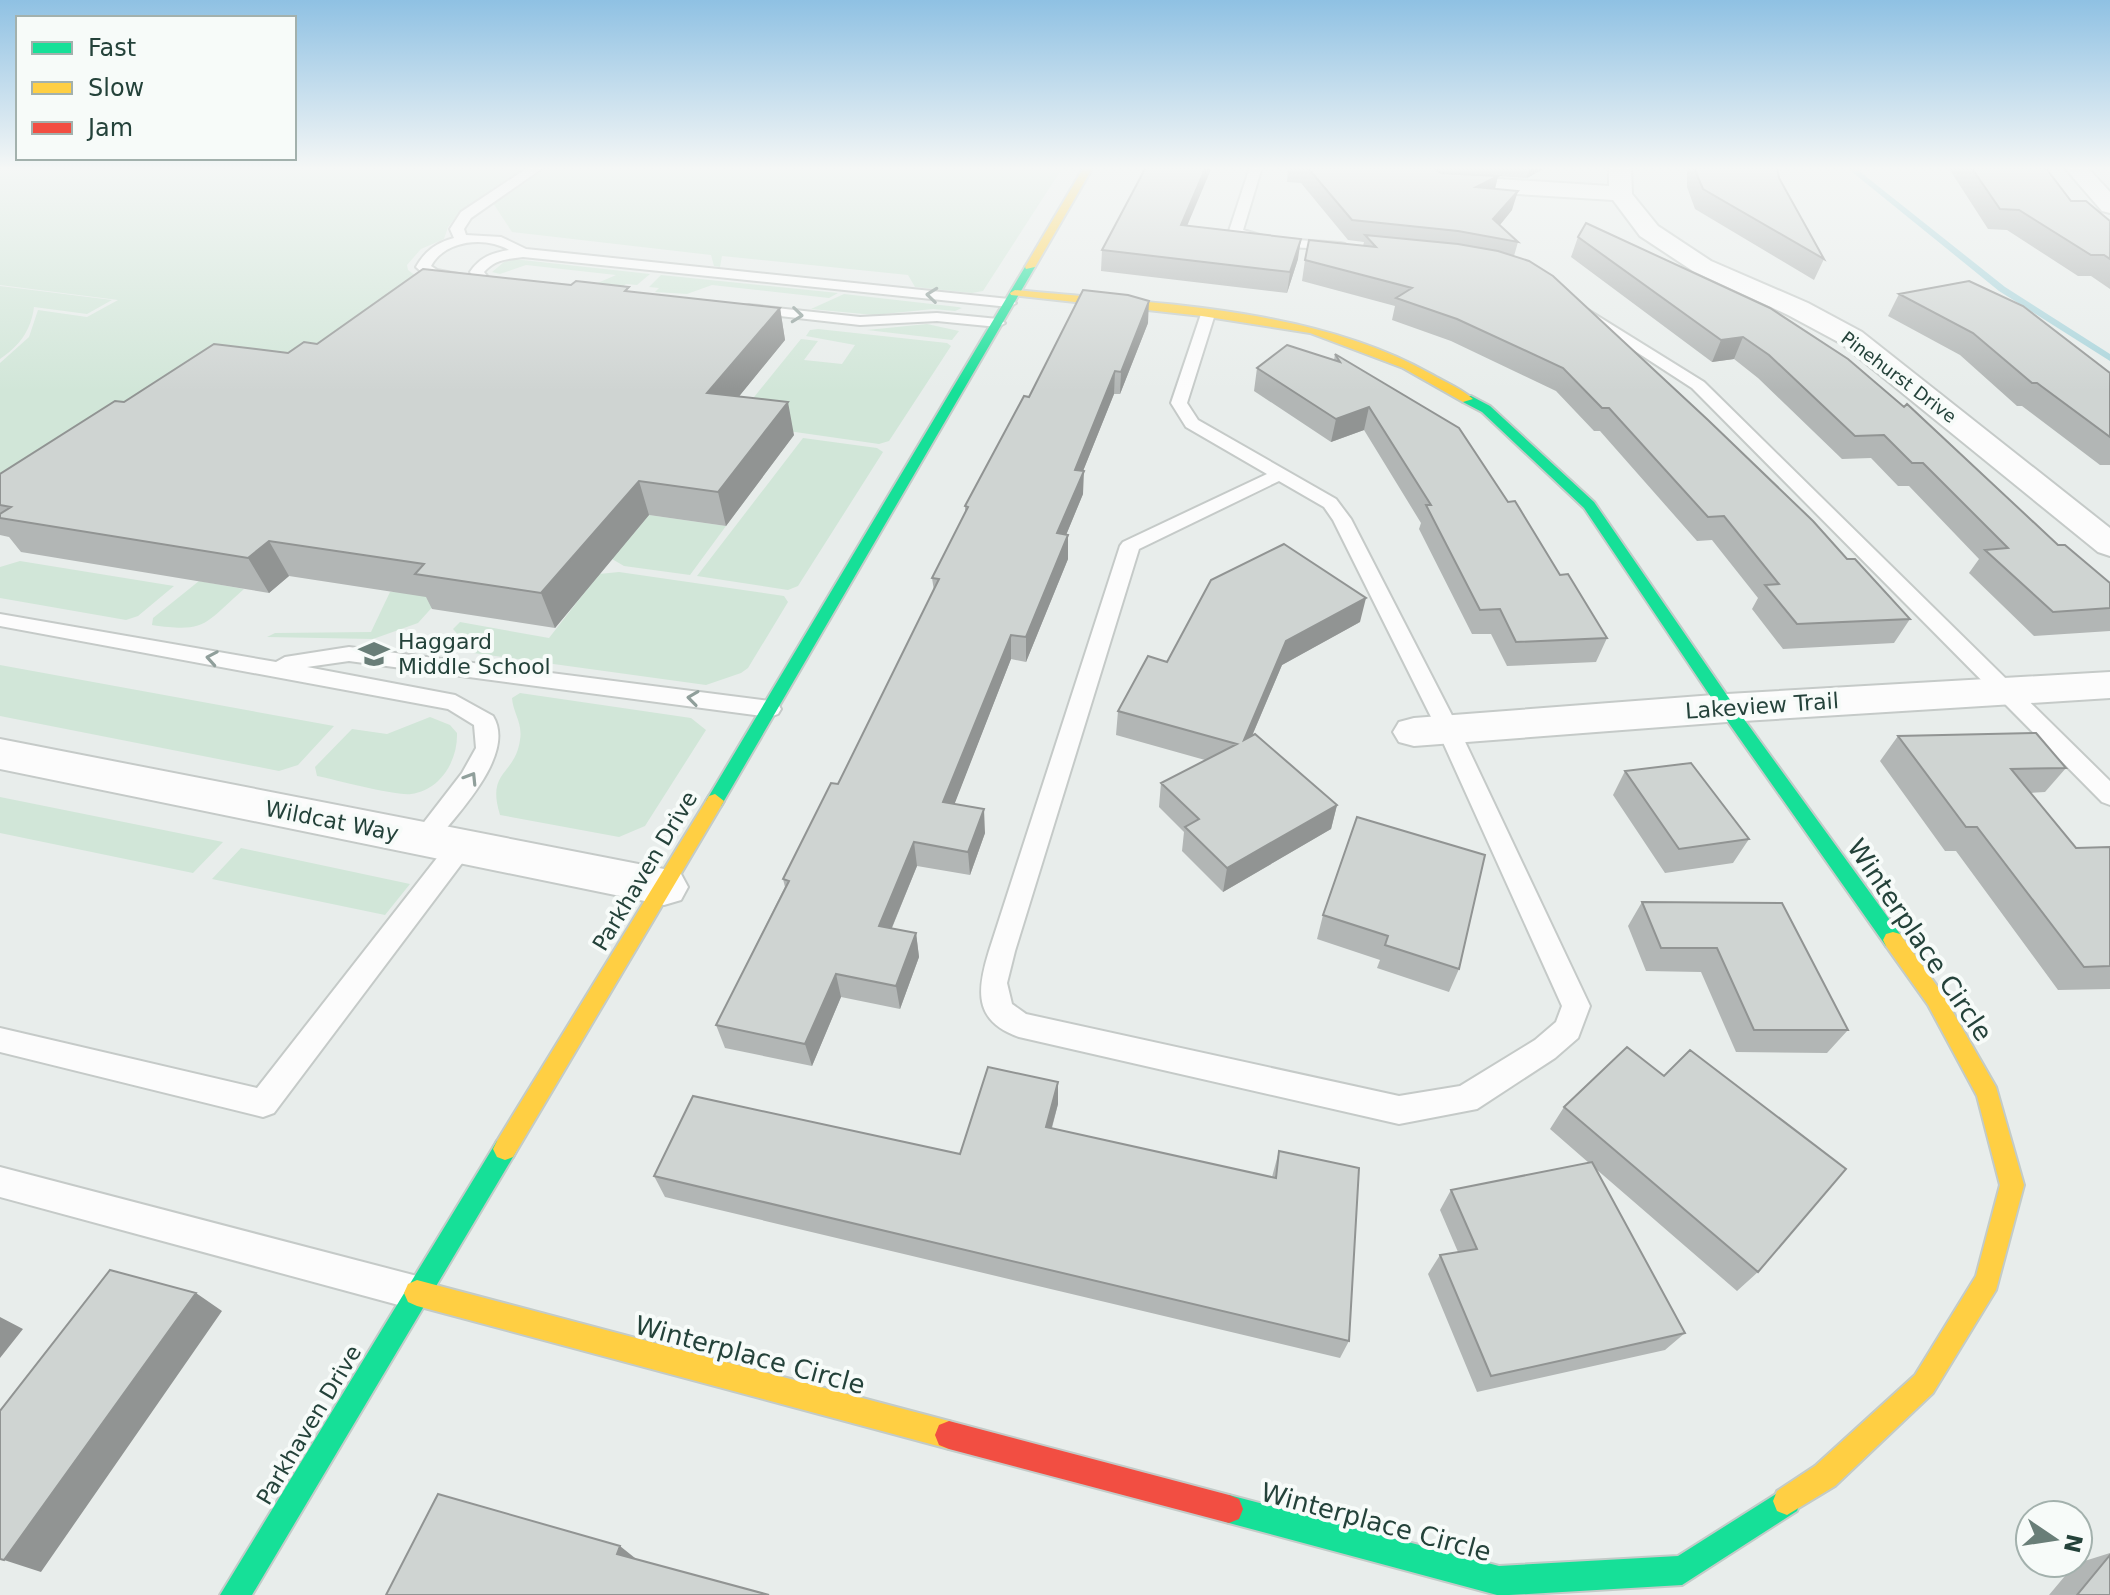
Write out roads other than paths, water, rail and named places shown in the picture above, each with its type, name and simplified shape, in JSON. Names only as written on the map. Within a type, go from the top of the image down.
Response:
[{"type":"street","name":"Parkhaven Drive","points":[[235,1595],[664,887],[1045,241]]},
{"type":"street","name":"Pinehurst Drive","points":[[1664,241],[1702,266],[1798,309],[1852,338],[2110,545]]},
{"type":"street","name":"Winterplace Circle","points":[[417,1293],[1499,1581],[1682,1570],[1825,1476],[1924,1384],[1987,1281],[2012,1185],[1988,1094],[1935,999],[1727,708],[1589,505],[1486,409],[1407,365],[1312,330],[1208,314],[1012,298]]},
{"type":"street","name":"Lakeview Trail","points":[[1431,730],[2110,685]]},
{"type":"street","name":"Wildcat Way","points":[[0,754],[664,887]]},
{"type":"lane","points":[[460,241],[439,247],[427,255],[423,267],[433,274],[491,282],[477,272],[482,263],[499,256],[523,253],[1012,298]]},
{"type":"lane","points":[[504,241],[523,253]]},
{"type":"lane","points":[[1292,241],[1362,249]]},
{"type":"lane","points":[[1568,301],[1698,385],[2110,796]]},
{"type":"lane","points":[[734,308],[860,321],[937,317],[998,323]]},
{"type":"lane","points":[[1208,314],[1179,403],[1192,423],[1280,474],[1330,503],[1342,519],[1431,730],[1576,1006],[1568,1029],[1545,1049],[1466,1099],[1399,1110],[1019,1025],[999,1011],[993,983],[1002,951],[1130,546],[1280,474]]},
{"type":"lane","points":[[0,620],[455,703],[485,721],[488,748],[441,843],[263,1103],[0,1040]]},
{"type":"lane","points":[[264,666],[349,654],[770,709]]},
{"type":"lane","points":[[455,703],[486,670]]},
{"type":"lane","points":[[0,1182],[417,1293]]},
{"type":"waterway","points":[[1942,241],[2002,289],[2110,358]]},
{"type":"place","name":"Haggard Middle School","points":[[374,654]]}]
